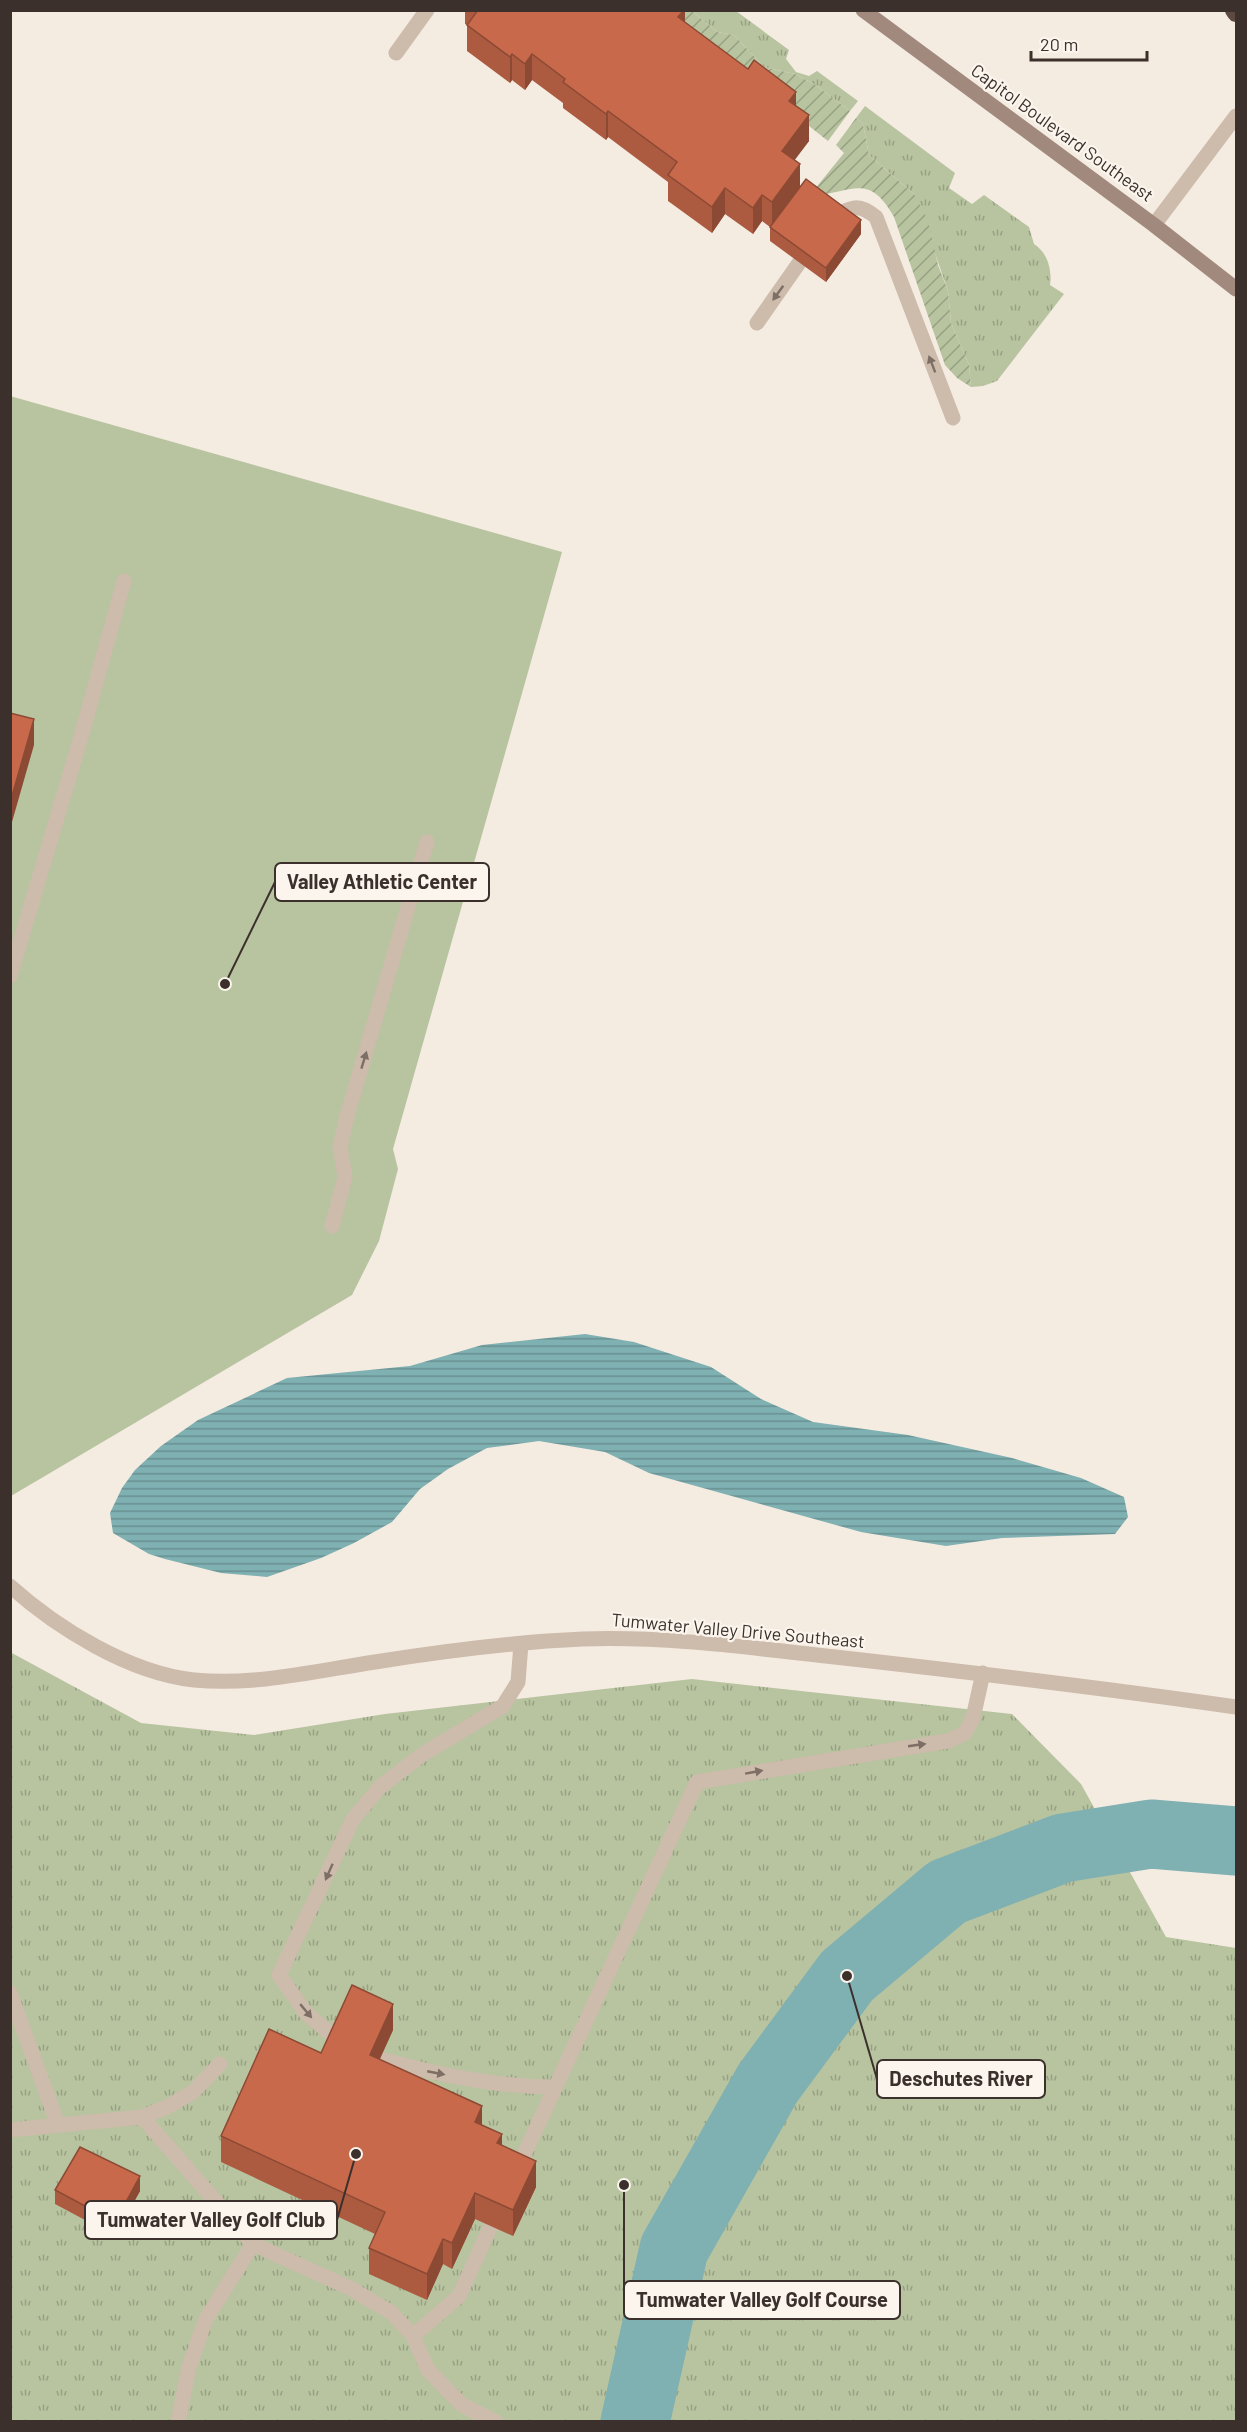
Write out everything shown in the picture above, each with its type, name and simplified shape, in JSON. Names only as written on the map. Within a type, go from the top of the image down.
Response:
[{"type":"main road","name":"Capitol Boulevard Southeast","points":[[863,10],[1154,225],[1236,289]]},
{"type":"street","points":[[396,53],[427,10]]},
{"type":"street","points":[[1154,225],[1236,116]]},
{"type":"street","points":[[836,215],[850,208],[864,208],[876,217],[953,418]]},
{"type":"street","points":[[757,323],[800,263]]},
{"type":"street","points":[[10,976],[81,737],[124,581]]},
{"type":"street","points":[[332,1226],[345,1177],[340,1147],[347,1116],[428,842]]},
{"type":"street","name":"Tumwater Valley Drive Southeast","points":[[10,1586],[31,1604],[89,1642],[146,1668],[192,1680],[222,1681],[287,1677],[398,1658],[586,1639],[676,1642],[983,1673],[1236,1707]]},
{"type":"street","points":[[339,2041],[306,2013],[279,1975],[353,1819],[380,1787],[423,1754],[503,1706],[518,1682],[521,1644]]},
{"type":"street","points":[[514,2176],[697,1782],[948,1741],[965,1733],[973,1718],[983,1673]]},
{"type":"street","points":[[10,1993],[58,2125]]},
{"type":"street","points":[[380,2059],[430,2072],[518,2087],[555,2087]]},
{"type":"street","points":[[10,2130],[142,2117],[167,2107],[193,2092],[220,2064]]},
{"type":"street","points":[[142,2117],[253,2244],[350,2288],[392,2313],[413,2336],[428,2370],[462,2405],[496,2421]]},
{"type":"street","points":[[413,2336],[459,2296],[491,2226]]},
{"type":"street","points":[[178,2421],[189,2367],[206,2319],[253,2244]]},
{"type":"green space","points":[[664,11],[692,11],[717,32],[734,35],[764,67],[795,74],[814,84],[850,111],[828,141]]},
{"type":"green space","points":[[692,11],[736,11],[789,50],[786,59],[796,72],[809,76],[817,71],[858,101],[850,111],[814,84],[795,74],[764,67],[734,35],[717,32]]},
{"type":"green space","points":[[865,106],[955,173],[949,188],[972,204],[984,195],[1029,227],[1034,244],[1043,252],[1048,262],[1050,285],[1064,294],[997,381],[971,387],[969,365],[951,323],[948,291],[915,195],[869,155],[863,124],[856,118]]},
{"type":"green space","points":[[856,118],[863,124],[869,155],[915,195],[928,221],[938,265],[948,291],[951,323],[969,365],[971,387],[957,378],[945,365],[894,217],[884,202],[875,193],[857,188],[810,195],[844,153],[836,145]]},
{"type":"green space","points":[[10,396],[562,552],[393,1149],[398,1169],[379,1241],[352,1295],[11,1496]]},
{"type":"green space","points":[[10,1652],[141,1723],[254,1735],[385,1714],[692,1679],[1012,1714],[1081,1784],[1166,1937],[1236,1948],[1236,2421],[11,2421]]},
{"type":"water","points":[[585,1334],[634,1342],[711,1367],[761,1399],[813,1422],[908,1435],[1012,1458],[1081,1478],[1124,1497],[1128,1517],[1115,1534],[1002,1538],[946,1546],[861,1532],[649,1473],[605,1452],[539,1441],[487,1448],[448,1469],[420,1489],[392,1522],[321,1558],[267,1577],[221,1573],[165,1559],[149,1554],[113,1533],[110,1513],[122,1488],[135,1470],[161,1446],[198,1420],[287,1378],[410,1366],[482,1345]]},
{"type":"building","points":[[478,10],[684,10],[678,17],[748,69],[754,60],[796,92],[789,101],[809,115],[782,151],[800,164],[772,202],[762,195],[753,208],[725,188],[712,207],[668,175],[677,162],[608,111],[606,114],[563,82],[565,79],[532,54],[525,64],[512,54],[510,57],[467,25]]},
{"type":"building","points":[[806,179],[861,220],[826,268],[770,227]]},
{"type":"building","points":[[10,713],[34,719],[10,803]]},
{"type":"building","points":[[352,1985],[393,2004],[370,2055],[482,2106],[475,2122],[502,2134],[497,2143],[536,2161],[513,2210],[475,2193],[452,2243],[443,2239],[427,2274],[369,2248],[385,2212],[221,2136],[269,2029],[321,2053]]},
{"type":"building","points":[[80,2147],[140,2176],[115,2222],[55,2190]]},
{"type":"waterway","points":[[635,2422],[674,2249],[768,2083],[847,1976],[947,1892],[1063,1848],[1151,1834],[1236,1841]]},
{"type":"place","name":"Valley Athletic Center","points":[[225,984]]},
{"type":"place","name":"Deschutes River","points":[[847,1976]]},
{"type":"place","name":"Tumwater Valley Golf Club","points":[[356,2154]]},
{"type":"place","name":"Tumwater Valley Golf Course","points":[[624,2185]]}]
